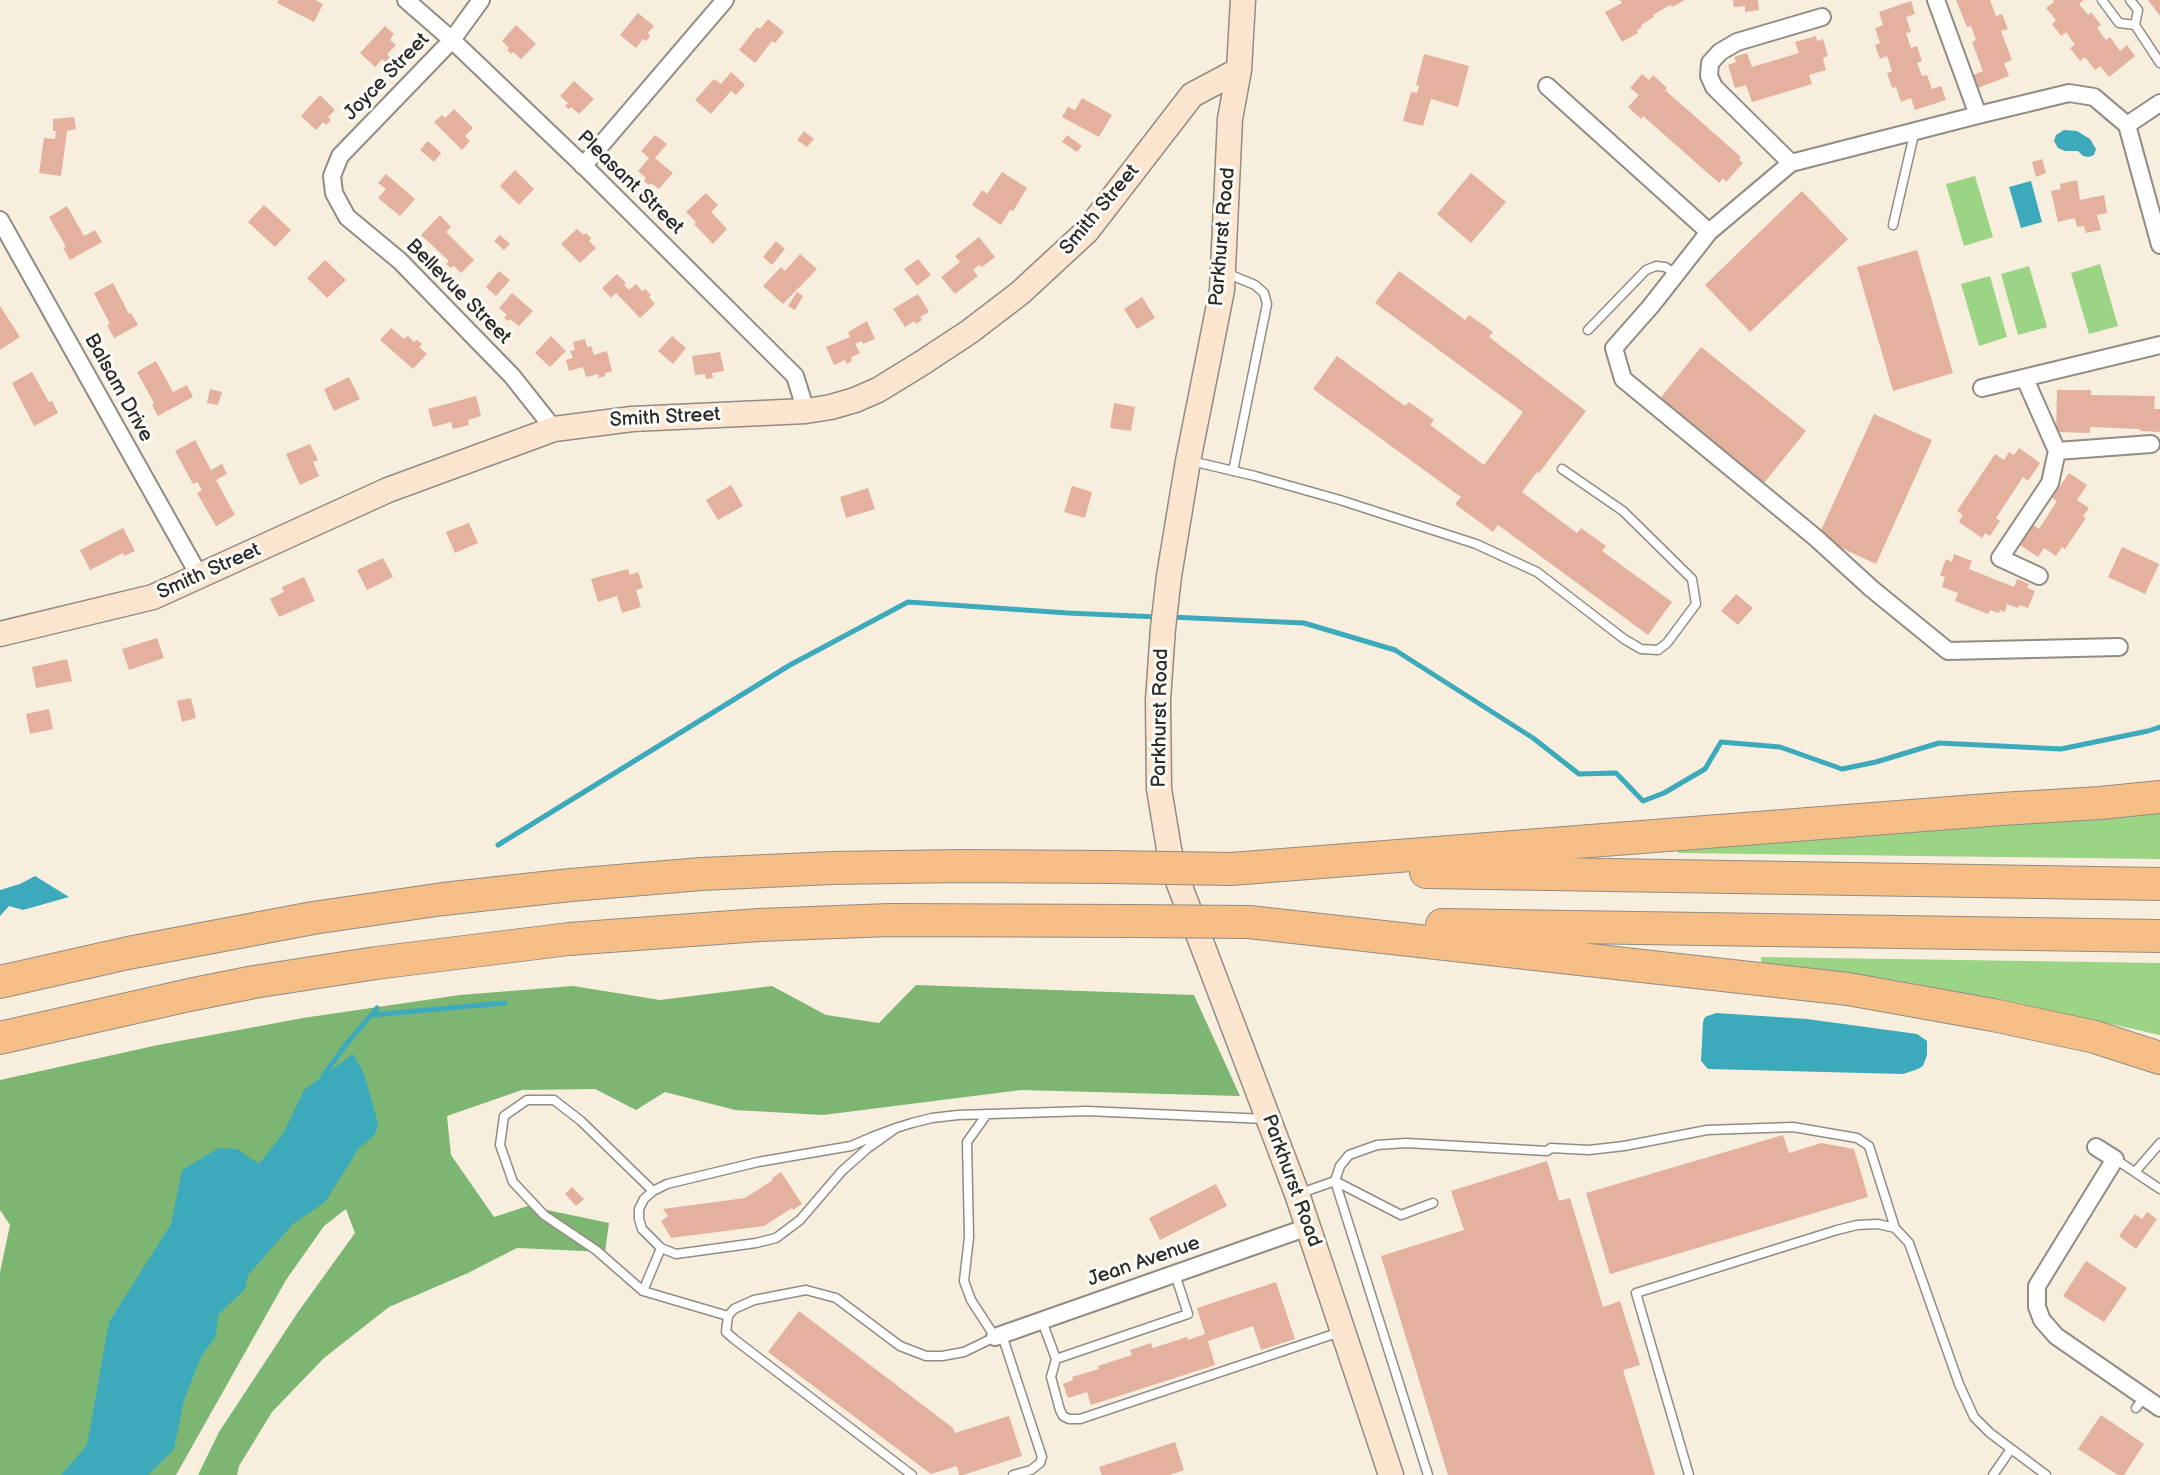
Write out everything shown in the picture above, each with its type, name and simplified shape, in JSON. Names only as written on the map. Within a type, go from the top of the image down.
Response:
[{"type":"highway","points":[[1231,869],[2160,797]]},
{"type":"highway","points":[[0,982],[128,953],[291,921],[443,899],[701,874],[832,868],[1110,867],[2160,884]]},
{"type":"highway","points":[[0,1038],[254,982],[376,963],[569,939],[717,927],[879,920],[1130,921],[2160,936]]},
{"type":"highway","points":[[1249,922],[1848,989],[2084,1034],[2160,1058]]},
{"type":"street","name":"Pleasant Street","points":[[406,0],[452,40],[583,166],[795,376],[806,411]]},
{"type":"street","name":"Joyce Street","points":[[333,186],[332,176],[340,156],[452,40],[481,0]]},
{"type":"street","points":[[583,166],[725,0]]},
{"type":"street","name":"Parkhurst Road","points":[[1243,0],[1239,70],[1230,119],[1222,290],[1188,461],[1163,628],[1157,749],[1160,799],[1176,876],[1297,1194],[1391,1475]]},
{"type":"street","points":[[1936,0],[1978,115]]},
{"type":"street","points":[[1791,162],[1714,87],[1709,76],[1710,63],[1720,52],[1737,42],[1822,17]]},
{"type":"street","name":"Smith Street","points":[[0,634],[153,597],[388,490],[554,429],[632,419],[806,411],[847,403],[878,390],[969,332],[1020,293],[1087,231],[1192,95],[1239,70]]},
{"type":"street","points":[[1547,86],[1709,232]]},
{"type":"street","points":[[2119,647],[1948,651],[1872,589],[1816,538],[1623,379],[1614,348],[1709,232],[1791,162],[1915,129],[2069,93],[2094,97],[2127,125],[2160,245]]},
{"type":"street","points":[[2127,125],[2160,103]]},
{"type":"street","name":"Bellevue Street","points":[[333,186],[334,193],[347,217],[400,261],[512,376],[554,429]]},
{"type":"street","name":"Balsam Drive","points":[[0,220],[200,577]]},
{"type":"street","points":[[1982,388],[2160,345]]},
{"type":"street","points":[[2025,379],[2057,451],[2050,483],[2000,558],[2038,576]]},
{"type":"street","points":[[2057,451],[2151,444]]},
{"type":"street","points":[[2096,1147],[2115,1159],[2037,1286],[2038,1314],[2050,1331],[2140,1402],[2160,1408]]},
{"type":"street","name":"Jean Avenue","points":[[998,1336],[1308,1227]]},
{"type":"lane","points":[[2102,0],[2119,22],[2134,25],[2160,63]]},
{"type":"lane","points":[[2130,0],[2138,10],[2134,25]]},
{"type":"lane","points":[[1893,225],[1915,129]]},
{"type":"lane","points":[[1588,330],[1646,270],[1656,266],[1665,267],[1676,274]]},
{"type":"lane","points":[[1223,271],[1256,285],[1264,293],[1267,304],[1233,471]]},
{"type":"lane","points":[[1188,461],[1350,503],[1476,544],[1537,572],[1624,639],[1641,649],[1658,650],[1667,643],[1696,604],[1692,579],[1623,512],[1562,469]]},
{"type":"lane","points":[[653,1191],[581,1121],[554,1100],[527,1100],[504,1116],[500,1145],[513,1182],[544,1215],[596,1250],[643,1291],[728,1316]]},
{"type":"lane","points":[[896,1128],[867,1148],[800,1220],[776,1238],[685,1254],[668,1252],[661,1248],[642,1229],[639,1209],[644,1200],[653,1191],[667,1184],[758,1162],[851,1146],[896,1128],[932,1118],[987,1114],[1108,1111],[1269,1119]]},
{"type":"lane","points":[[987,1114],[967,1142],[969,1237],[964,1281],[970,1300],[998,1336],[1042,1457],[1032,1470],[1013,1475]]},
{"type":"lane","points":[[1428,1475],[1335,1181],[1340,1167],[1349,1155],[1377,1145],[1406,1143],[1546,1151],[1551,1148],[1589,1150],[1707,1130],[1793,1127],[1857,1138],[1869,1146],[1894,1228],[1909,1243],[1959,1384],[1974,1417],[1990,1433],[2046,1475]]},
{"type":"lane","points":[[2135,1172],[2160,1143]]},
{"type":"lane","points":[[2115,1159],[2160,1189]]},
{"type":"lane","points":[[1297,1194],[1335,1181],[1401,1215],[1433,1203]]},
{"type":"lane","points":[[1689,1475],[1636,1293],[1837,1230],[1857,1225],[1878,1224],[1894,1228]]},
{"type":"lane","points":[[643,1291],[661,1248]]},
{"type":"lane","points":[[1056,1359],[1188,1314],[1175,1274]]},
{"type":"lane","points":[[912,1475],[734,1339],[726,1332],[728,1316],[734,1309],[747,1302],[806,1290],[836,1298],[900,1346],[926,1356],[964,1352],[998,1336]]},
{"type":"lane","points":[[1042,1321],[1056,1359],[1051,1377],[1060,1410],[1069,1419],[1080,1419],[1343,1330]]},
{"type":"lane","points":[[1993,1475],[2011,1449]]},
{"type":"green space","points":[[1975,176],[1993,237],[1964,246],[1946,184]]},
{"type":"green space","points":[[2100,264],[2118,326],[2089,334],[2071,273]]},
{"type":"green space","points":[[2029,266],[2047,327],[2018,335],[2001,274]]},
{"type":"green space","points":[[1990,276],[2007,337],[1979,346],[1961,284]]},
{"type":"green space","points":[[2160,811],[2160,859],[1678,853],[1679,848]]},
{"type":"green space","points":[[1761,957],[2160,963],[2160,1035],[2013,1002],[1882,978],[1761,965]]},
{"type":"green space","points":[[916,985],[1194,995],[1240,1096],[1021,1090],[823,1115],[735,1110],[665,1092],[636,1110],[595,1089],[522,1090],[447,1116],[451,1155],[494,1217],[528,1206],[609,1223],[605,1252],[517,1248],[468,1273],[389,1307],[324,1358],[272,1412],[239,1466],[237,1475],[198,1475],[219,1432],[298,1312],[355,1233],[346,1209],[324,1226],[286,1280],[176,1475],[0,1475],[0,1272],[10,1225],[0,1210],[0,1080],[158,1045],[303,1018],[460,995],[573,986],[660,1000],[772,986],[826,1015],[879,1023]]},
{"type":"water","points":[[2064,130],[2077,131],[2090,139],[2096,149],[2094,155],[2083,156],[2078,151],[2065,151],[2058,148],[2054,141],[2056,135]]},
{"type":"water","points":[[2031,181],[2042,222],[2021,228],[2009,187]]},
{"type":"water","points":[[35,876],[69,897],[23,910],[9,906],[0,916],[0,890],[20,884]]},
{"type":"water","points":[[1716,1013],[1807,1019],[1917,1034],[1927,1041],[1927,1055],[1923,1066],[1903,1074],[1708,1069],[1701,1061],[1703,1022],[1705,1017]]},
{"type":"water","points":[[353,1054],[364,1074],[373,1105],[378,1125],[374,1136],[359,1148],[325,1202],[293,1224],[248,1275],[245,1289],[218,1315],[216,1336],[201,1357],[184,1400],[174,1449],[148,1475],[61,1475],[87,1445],[109,1322],[171,1224],[182,1170],[219,1148],[237,1149],[259,1164],[284,1132],[304,1090]]},
{"type":"building","points":[[279,0],[315,0],[323,4],[314,22],[277,3]]},
{"type":"building","points":[[1620,0],[1685,0],[1672,7],[1670,5],[1653,15],[1654,17],[1641,25],[1642,27],[1637,30],[1638,33],[1622,42],[1605,12],[1622,3]]},
{"type":"building","points":[[1733,0],[1758,0],[1759,10],[1745,12],[1745,6],[1734,7]]},
{"type":"building","points":[[1956,0],[1990,0],[1996,16],[2002,14],[2008,29],[2001,31],[2012,60],[2004,63],[2009,76],[1978,88],[1973,75],[1983,71],[1972,42],[1976,40],[1971,26],[1967,27]]},
{"type":"building","points":[[2053,0],[2084,0],[2079,4],[2088,15],[2091,12],[2101,25],[2097,28],[2106,40],[2110,37],[2120,51],[2127,45],[2135,56],[2109,77],[2100,66],[2095,70],[2085,57],[2080,61],[2070,48],[2075,45],[2066,32],[2061,36],[2052,24],[2056,20],[2046,8],[2054,2]]},
{"type":"building","points":[[2148,0],[2160,0],[2160,16]]},
{"type":"building","points":[[1911,1],[1915,14],[1906,17],[1911,32],[1906,33],[1911,48],[1917,46],[1922,61],[1917,63],[1922,76],[1927,75],[1932,89],[1941,86],[1946,100],[1915,110],[1911,98],[1901,102],[1896,87],[1892,88],[1887,73],[1892,71],[1887,56],[1880,59],[1875,45],[1880,43],[1875,28],[1883,25],[1879,12]]},
{"type":"building","points":[[638,13],[654,26],[648,33],[650,36],[646,41],[643,39],[636,48],[620,35]]},
{"type":"building","points":[[768,19],[784,32],[775,43],[772,41],[755,63],[739,50],[757,27],[760,29]]},
{"type":"building","points":[[516,25],[536,44],[521,59],[513,52],[511,54],[502,41]]},
{"type":"building","points":[[385,26],[394,34],[390,40],[396,45],[387,54],[390,57],[385,62],[382,59],[375,67],[360,53]]},
{"type":"building","points":[[1816,36],[1817,41],[1823,39],[1828,56],[1823,58],[1826,70],[1809,75],[1812,84],[1752,102],[1746,85],[1735,88],[1728,65],[1736,62],[1734,57],[1747,53],[1752,67],[1799,53],[1795,42]]},
{"type":"building","points":[[1424,54],[1469,66],[1458,107],[1431,99],[1423,126],[1403,121],[1411,92],[1417,93],[1419,86],[1416,85]]},
{"type":"building","points":[[731,72],[745,85],[736,95],[731,91],[711,114],[695,100],[714,79],[721,84]]},
{"type":"building","points":[[1642,74],[1649,80],[1653,75],[1667,88],[1665,90],[1741,157],[1739,160],[1743,163],[1726,182],[1723,178],[1719,183],[1643,116],[1641,119],[1628,107],[1639,95],[1630,88]]},
{"type":"building","points":[[574,81],[594,99],[579,114],[571,107],[569,109],[565,106],[568,103],[560,96]]},
{"type":"building","points":[[320,95],[335,110],[328,117],[331,120],[326,125],[323,122],[316,130],[301,116]]},
{"type":"building","points":[[1082,98],[1112,115],[1099,137],[1062,117],[1068,107],[1075,110]]},
{"type":"building","points":[[454,109],[473,128],[465,136],[470,141],[462,150],[434,122],[442,115],[445,118]]},
{"type":"building","points":[[74,117],[76,129],[67,131],[61,176],[39,173],[44,138],[55,139],[53,119]]},
{"type":"building","points":[[804,131],[814,139],[807,147],[797,140]]},
{"type":"building","points":[[655,135],[667,144],[655,158],[673,173],[659,189],[644,181],[646,178],[638,171],[649,158],[641,151]]},
{"type":"building","points":[[1067,135],[1082,146],[1077,152],[1062,142]]},
{"type":"building","points":[[428,141],[441,153],[434,162],[420,150]]},
{"type":"building","points":[[2042,159],[2046,173],[2036,177],[2032,162]]},
{"type":"building","points":[[515,170],[534,189],[519,205],[500,186]]},
{"type":"building","points":[[1002,172],[1027,188],[1001,225],[972,205],[982,190],[987,194]]},
{"type":"building","points":[[1471,173],[1506,202],[1471,243],[1437,214]]},
{"type":"building","points":[[386,174],[415,199],[400,216],[378,198],[386,189],[378,183]]},
{"type":"building","points":[[2077,180],[2080,200],[2104,195],[2107,213],[2097,215],[2101,230],[2086,233],[2084,226],[2077,227],[2075,218],[2058,222],[2051,191],[2061,189],[2060,184]]},
{"type":"building","points":[[1802,191],[1848,239],[1750,332],[1705,285]]},
{"type":"building","points":[[706,193],[718,205],[711,212],[727,229],[713,244],[686,212]]},
{"type":"building","points":[[264,205],[291,230],[275,247],[248,222]]},
{"type":"building","points":[[67,206],[84,236],[95,230],[102,242],[70,260],[63,248],[66,247],[49,217]]},
{"type":"building","points":[[440,215],[451,227],[446,232],[474,260],[461,273],[454,266],[451,268],[446,264],[449,261],[421,235]]},
{"type":"building","points":[[577,229],[591,238],[589,241],[596,248],[580,263],[561,244]]},
{"type":"building","points":[[500,235],[510,244],[504,250],[494,241]]},
{"type":"building","points":[[979,237],[995,257],[982,267],[979,265],[973,270],[978,276],[955,294],[941,277],[960,262],[955,256]]},
{"type":"building","points":[[776,241],[785,249],[772,265],[763,257]]},
{"type":"building","points":[[1917,250],[1953,373],[1893,391],[1857,267]]},
{"type":"building","points":[[800,254],[817,269],[783,304],[763,286],[781,267],[785,271]]},
{"type":"building","points":[[918,259],[931,275],[917,286],[904,269]]},
{"type":"building","points":[[325,260],[346,280],[327,298],[307,278]]},
{"type":"building","points":[[499,271],[510,280],[496,296],[486,287]]},
{"type":"building","points":[[1399,271],[1465,320],[1469,315],[1493,332],[1489,337],[1586,411],[1522,492],[1577,533],[1581,528],[1606,546],[1602,551],[1672,602],[1648,635],[1498,525],[1493,532],[1455,504],[1461,497],[1313,389],[1337,356],[1405,406],[1409,402],[1434,420],[1430,425],[1484,465],[1523,412],[1375,303]]},
{"type":"building","points":[[617,274],[629,290],[636,284],[642,291],[645,289],[651,295],[649,297],[655,304],[640,318],[616,293],[611,298],[602,288]]},
{"type":"building","points":[[113,283],[129,314],[131,313],[138,325],[114,338],[107,325],[110,324],[94,293]]},
{"type":"building","points":[[797,292],[803,296],[795,310],[788,306]]},
{"type":"building","points":[[512,293],[533,311],[519,326],[510,319],[508,321],[504,318],[507,315],[499,308]]},
{"type":"building","points":[[918,294],[929,312],[920,317],[922,320],[916,324],[914,321],[905,327],[893,309]]},
{"type":"building","points":[[1142,297],[1155,318],[1137,329],[1124,309]]},
{"type":"building","points":[[0,306],[20,337],[0,350]]},
{"type":"building","points":[[867,321],[875,339],[863,344],[862,341],[855,344],[860,353],[851,357],[852,361],[847,364],[845,360],[834,365],[826,347],[850,337],[848,332]]},
{"type":"building","points":[[391,328],[404,339],[408,336],[414,342],[417,340],[422,344],[419,347],[427,354],[413,369],[380,340]]},
{"type":"building","points":[[551,336],[566,351],[550,367],[535,353]]},
{"type":"building","points":[[672,336],[686,348],[673,364],[658,351]]},
{"type":"building","points":[[585,339],[587,347],[591,346],[594,355],[607,351],[612,371],[605,373],[605,376],[599,378],[598,374],[586,377],[583,367],[569,371],[566,360],[573,358],[570,351],[575,350],[573,342]]},
{"type":"building","points":[[1701,347],[1806,431],[1764,483],[1659,400]]},
{"type":"building","points":[[720,352],[724,371],[712,373],[713,378],[706,379],[705,374],[695,375],[692,356]]},
{"type":"building","points":[[156,361],[173,392],[187,385],[193,397],[158,416],[152,405],[154,403],[137,372]]},
{"type":"building","points":[[32,372],[58,413],[34,426],[12,383]]},
{"type":"building","points":[[349,377],[360,399],[334,411],[324,389]]},
{"type":"building","points":[[210,389],[222,392],[218,405],[207,403]]},
{"type":"building","points":[[2057,390],[2091,390],[2091,395],[2155,396],[2154,409],[2160,409],[2160,432],[2090,427],[2090,433],[2056,432]]},
{"type":"building","points":[[476,396],[481,416],[468,420],[469,425],[453,429],[451,422],[433,427],[428,409]]},
{"type":"building","points":[[1114,403],[1135,407],[1131,431],[1110,428]]},
{"type":"building","points":[[1874,414],[1932,440],[1876,564],[1818,537]]},
{"type":"building","points":[[195,440],[211,470],[222,464],[227,474],[216,480],[235,515],[216,526],[197,493],[202,490],[197,482],[193,484],[175,451]]},
{"type":"building","points":[[310,444],[318,460],[313,462],[319,476],[300,485],[286,454]]},
{"type":"building","points":[[2019,448],[2040,463],[2028,481],[2023,477],[1996,518],[2000,521],[1990,536],[1985,533],[1982,538],[1959,522],[1963,515],[1957,511],[1995,454],[2004,460],[2009,452],[2014,455]]},
{"type":"building","points":[[2069,473],[2087,485],[2077,500],[2089,508],[2083,516],[2086,518],[2065,549],[2062,547],[2056,556],[2044,548],[2038,557],[2020,545],[2033,525],[2039,529],[2057,501],[2052,498]]},
{"type":"building","points":[[731,485],[743,506],[718,520],[706,500]]},
{"type":"building","points":[[1072,486],[1092,492],[1085,518],[1064,512]]},
{"type":"building","points":[[868,488],[875,509],[846,518],[840,497]]},
{"type":"building","points":[[469,523],[478,543],[455,553],[446,532]]},
{"type":"building","points":[[123,528],[135,551],[124,556],[123,553],[90,570],[80,550]]},
{"type":"building","points":[[2122,547],[2159,564],[2145,594],[2108,577]]},
{"type":"building","points":[[1954,554],[1972,561],[1969,569],[2014,587],[2017,579],[2029,584],[2027,588],[2035,591],[2028,608],[2019,605],[2018,608],[2007,604],[2005,612],[1990,610],[1988,614],[1955,601],[1958,593],[1942,587],[1945,577],[1940,575],[1946,559],[1952,562]]},
{"type":"building","points":[[383,558],[393,577],[367,590],[357,570]]},
{"type":"building","points":[[628,569],[630,575],[638,572],[643,588],[636,590],[641,607],[622,613],[617,596],[598,602],[591,579]]},
{"type":"building","points":[[304,577],[315,601],[279,617],[270,599],[284,592],[282,587]]},
{"type":"building","points":[[1736,594],[1753,608],[1738,625],[1721,611]]},
{"type":"building","points":[[157,638],[164,658],[129,670],[122,649]]},
{"type":"building","points":[[67,659],[72,681],[36,688],[32,667]]},
{"type":"building","points":[[191,698],[196,718],[182,722],[177,701]]},
{"type":"building","points":[[49,709],[53,729],[30,734],[26,714]]},
{"type":"building","points":[[1783,1135],[1789,1153],[1821,1143],[1854,1149],[1868,1197],[1610,1274],[1586,1193]]},
{"type":"building","points":[[1547,1161],[1559,1201],[1570,1198],[1603,1307],[1620,1301],[1640,1365],[1623,1370],[1655,1475],[1448,1475],[1381,1256],[1464,1230],[1451,1191]]},
{"type":"building","points":[[781,1172],[802,1204],[764,1226],[671,1238],[661,1221],[668,1216],[663,1209],[745,1198],[773,1180],[772,1178]]},
{"type":"building","points":[[1216,1184],[1227,1206],[1160,1240],[1149,1218]]},
{"type":"building","points":[[572,1187],[584,1199],[576,1206],[565,1194]]},
{"type":"building","points":[[2147,1212],[2157,1219],[2136,1249],[2119,1236],[2135,1214],[2142,1219]]},
{"type":"building","points":[[2086,1261],[2127,1288],[2104,1322],[2063,1296]]},
{"type":"building","points":[[1276,1282],[1295,1339],[1261,1350],[1253,1326],[1208,1341],[1215,1365],[1091,1405],[1087,1392],[1068,1398],[1063,1384],[1073,1380],[1072,1377],[1132,1355],[1130,1350],[1151,1343],[1153,1348],[1205,1334],[1197,1308]]},
{"type":"building","points":[[799,1311],[953,1428],[955,1433],[1009,1416],[1022,1456],[963,1475],[959,1475],[957,1466],[931,1474],[768,1352]]},
{"type":"building","points":[[2101,1415],[2144,1444],[2124,1475],[2118,1475],[2078,1449]]},
{"type":"building","points":[[1175,1442],[1184,1470],[1170,1475],[1102,1475],[1099,1467]]},
{"type":"waterway","points":[[498,845],[790,665],[908,602],[1158,617]]},
{"type":"waterway","points":[[1170,617],[1304,623],[1395,650],[1533,738],[1579,774],[1616,773],[1643,801],[1664,793],[1705,769],[1721,742],[1780,747],[1842,769],[1876,762],[1939,743],[2061,749],[2160,727]]},
{"type":"waterway","points":[[372,1015],[505,1003]]},
{"type":"waterway","points":[[323,1076],[377,1008]]}]
